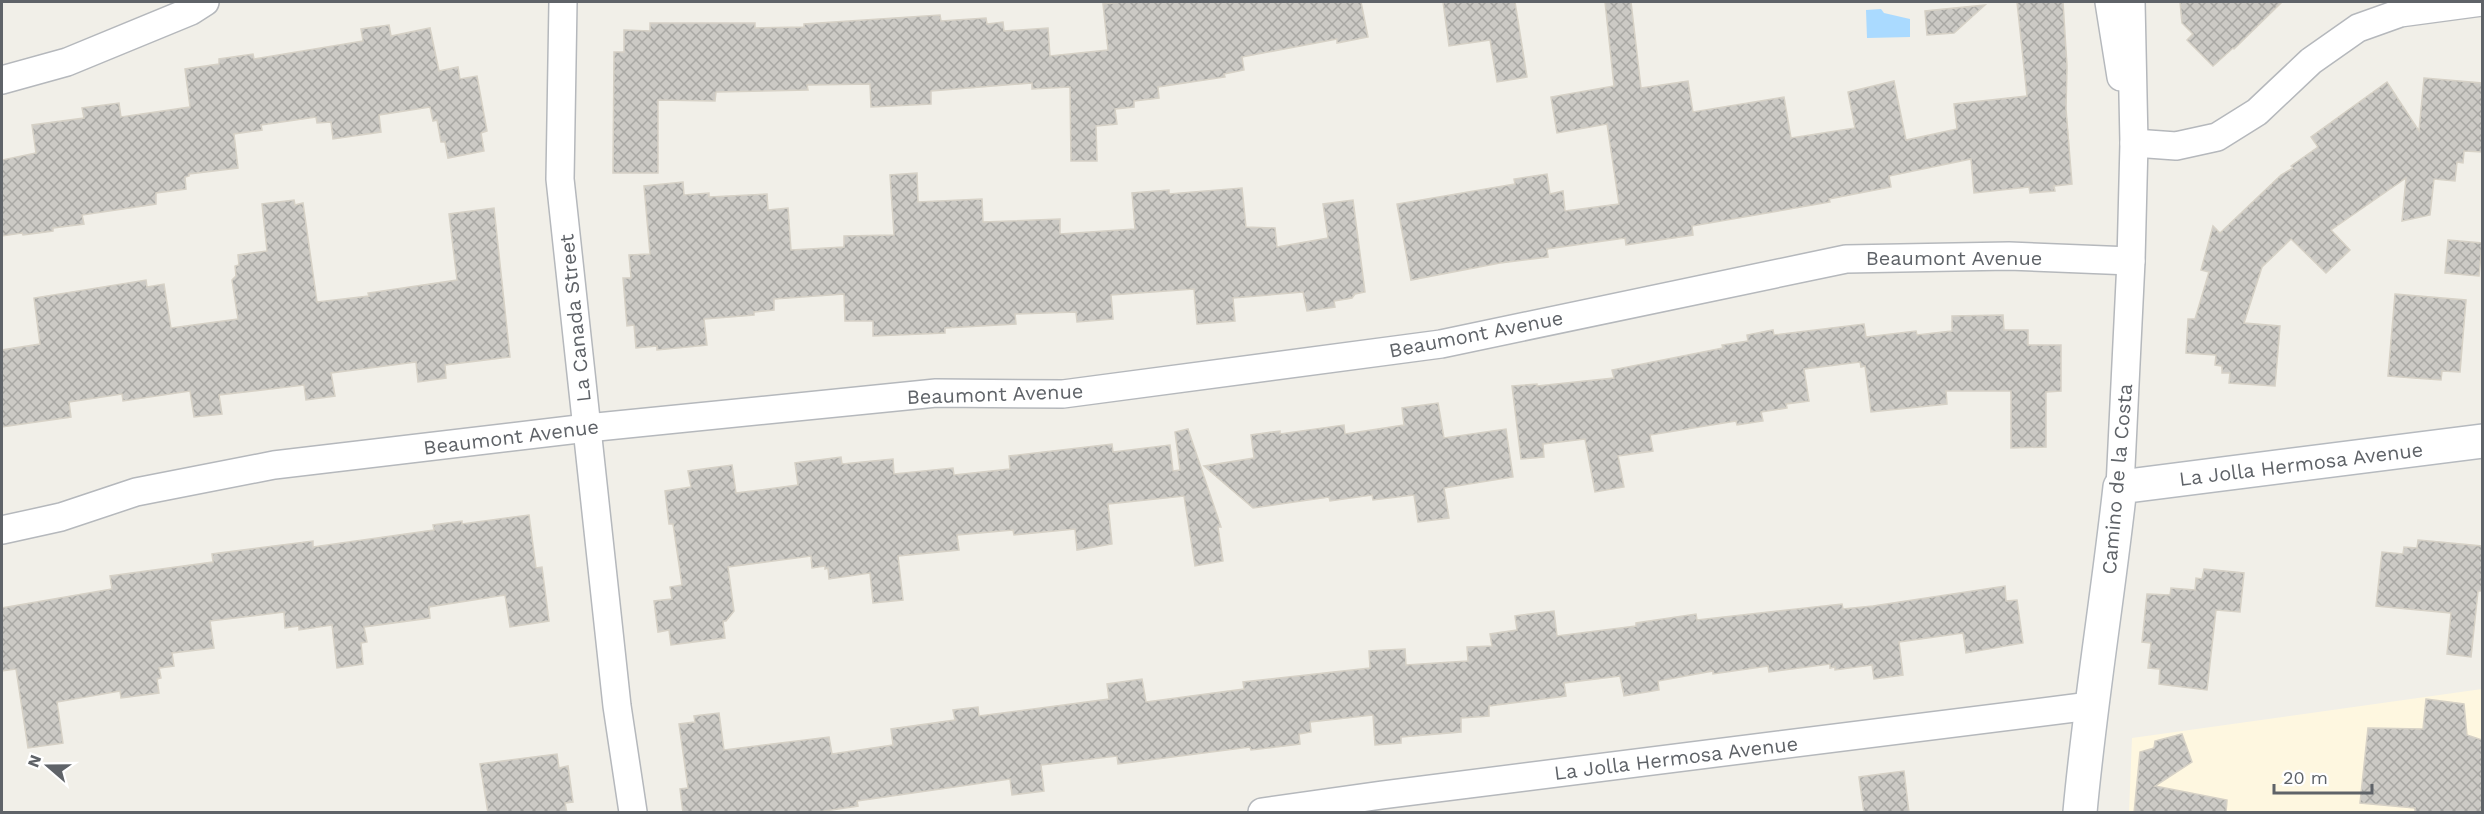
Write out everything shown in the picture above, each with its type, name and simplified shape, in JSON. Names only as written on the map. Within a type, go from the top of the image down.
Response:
[{"type":"street","points":[[2,80],[67,62],[190,11],[205,2]]},
{"type":"street","name":"La Canada Street","points":[[563,2],[560,178],[617,706],[633,813]]},
{"type":"street","name":"Camino de la Costa","points":[[2109,2],[2134,143]]},
{"type":"street","name":"Camino de la Costa","points":[[2080,813],[2090,706],[2120,487],[2131,261],[2134,143],[2132,2]]},
{"type":"street","points":[[2134,143],[2176,146],[2217,137],[2257,112],[2311,61],[2358,28],[2400,13],[2482,2]]},
{"type":"street","name":"Beaumont Avenue","points":[[2,530],[61,517],[136,492],[274,465],[587,428],[936,393],[1063,394],[1441,344],[1846,259],[2009,256],[2131,261]]},
{"type":"street","name":"La Jolla Hermosa Avenue","points":[[2120,487],[2482,441]]},
{"type":"street","name":"La Jolla Hermosa Avenue","points":[[1262,813],[1382,795],[2090,706]]},
{"type":"shaded area","points":[[2482,689],[2482,812],[2129,812],[2132,738]]},
{"type":"water","points":[[1881,9],[1884,13],[1910,19],[1910,37],[1867,38],[1866,10]]},
{"type":"building","points":[[1123,2],[1361,2],[1368,37],[1337,43],[1337,39],[1242,57],[1244,70],[1224,74],[1225,77],[1158,87],[1159,98],[1134,101],[1134,107],[1115,109],[1117,124],[1096,126],[1097,161],[1071,161],[1070,87],[1032,89],[1032,83],[931,91],[931,104],[871,107],[870,84],[807,85],[808,90],[716,92],[715,101],[658,100],[658,173],[613,173],[614,52],[624,52],[624,30],[650,31],[650,23],[755,23],[755,28],[804,27],[804,24],[940,15],[941,21],[986,18],[987,24],[1003,22],[1004,31],[1048,28],[1050,56],[1108,50],[1103,4]]},
{"type":"building","points":[[1443,2],[1515,2],[1527,77],[1497,82],[1490,40],[1449,46]]},
{"type":"building","points":[[1605,2],[1631,2],[1641,88],[1688,81],[1693,112],[1784,97],[1791,138],[1855,128],[1848,92],[1894,81],[1906,140],[1957,129],[1954,104],[2027,96],[2017,2],[2063,2],[2067,66],[2066,109],[2072,184],[2054,186],[2055,191],[2030,193],[2029,187],[1974,193],[1971,159],[1889,176],[1891,187],[1829,199],[1830,202],[1692,226],[1693,235],[1626,245],[1625,238],[1547,249],[1548,257],[1500,263],[1411,280],[1397,204],[1515,184],[1514,179],[1547,174],[1550,194],[1563,191],[1565,211],[1619,204],[1607,124],[1557,133],[1551,97],[1614,86]]},
{"type":"building","points":[[2180,2],[2282,2],[2234,49],[2213,66],[2187,40],[2193,34],[2182,23]]},
{"type":"building","points":[[1985,5],[1954,33],[1927,35],[1925,11]]},
{"type":"building","points":[[389,25],[391,36],[430,28],[439,71],[458,67],[460,79],[477,76],[487,131],[481,133],[484,151],[448,158],[445,142],[441,142],[437,120],[433,121],[430,107],[379,115],[381,132],[333,139],[331,122],[317,123],[316,117],[261,125],[262,130],[234,134],[238,168],[189,174],[185,177],[186,189],[156,193],[156,204],[82,215],[84,224],[53,228],[53,231],[2,236],[2,160],[36,153],[32,125],[84,118],[82,108],[119,103],[121,117],[190,107],[185,69],[219,64],[219,59],[253,54],[254,59],[363,41],[361,29]]},
{"type":"building","points":[[2424,78],[2482,83],[2482,152],[2464,151],[2463,163],[2457,162],[2455,181],[2434,179],[2430,215],[2402,221],[2406,178],[2331,230],[2350,250],[2326,273],[2291,239],[2262,267],[2244,323],[2280,326],[2275,386],[2229,383],[2230,373],[2222,373],[2222,366],[2215,365],[2216,355],[2186,353],[2188,319],[2195,319],[2209,272],[2201,270],[2213,226],[2220,233],[2281,175],[2293,168],[2291,166],[2318,147],[2311,137],[2387,82],[2419,131]]},
{"type":"building","points":[[917,173],[918,202],[982,199],[983,222],[1060,219],[1060,234],[1135,229],[1132,193],[1169,190],[1169,194],[1242,188],[1246,227],[1275,228],[1277,247],[1328,238],[1323,204],[1353,200],[1365,292],[1355,294],[1352,298],[1334,301],[1335,307],[1307,311],[1303,292],[1233,298],[1235,321],[1197,324],[1194,289],[1111,295],[1113,319],[1077,322],[1076,312],[1015,314],[1016,324],[945,328],[945,333],[873,336],[873,321],[845,321],[844,294],[774,299],[774,310],[754,312],[754,315],[704,319],[707,345],[657,350],[657,346],[636,348],[634,325],[627,326],[623,278],[631,278],[629,255],[650,254],[644,186],[683,182],[684,195],[709,193],[709,197],[767,194],[768,210],[788,208],[791,250],[844,247],[844,236],[894,235],[890,175]]},
{"type":"building","points":[[294,200],[295,205],[303,203],[317,302],[369,296],[368,293],[457,280],[449,214],[494,208],[510,357],[445,365],[446,378],[418,382],[416,362],[331,373],[335,396],[306,400],[304,385],[219,395],[222,414],[194,417],[190,391],[123,401],[122,394],[69,402],[71,417],[2,427],[2,350],[40,344],[34,298],[146,280],[147,287],[164,284],[171,328],[238,319],[232,280],[236,276],[235,266],[239,265],[238,255],[267,251],[262,204]]},
{"type":"building","points":[[2448,240],[2482,243],[2479,276],[2445,273]]},
{"type":"building","points":[[2395,294],[2466,300],[2460,372],[2442,371],[2441,380],[2388,376]]},
{"type":"building","points":[[2003,315],[2004,330],[2028,330],[2028,345],[2061,345],[2061,391],[2046,392],[2046,447],[2011,448],[2011,391],[1946,391],[1947,404],[1871,412],[1865,366],[1861,367],[1860,362],[1804,369],[1809,401],[1786,404],[1787,408],[1761,412],[1763,421],[1737,425],[1736,421],[1650,435],[1653,451],[1618,456],[1624,487],[1595,492],[1585,439],[1543,444],[1544,457],[1521,459],[1512,386],[1537,384],[1537,386],[1614,378],[1612,370],[1723,348],[1722,345],[1748,341],[1747,335],[1773,330],[1774,335],[1864,324],[1866,337],[1916,331],[1917,335],[1952,331],[1952,316]]},
{"type":"building","points":[[1438,403],[1444,438],[1506,429],[1513,477],[1444,488],[1449,518],[1418,522],[1414,495],[1373,500],[1372,495],[1330,501],[1329,497],[1253,508],[1204,466],[1254,458],[1251,435],[1280,431],[1280,434],[1344,425],[1345,434],[1404,425],[1402,408]]},
{"type":"building","points":[[1188,429],[1221,527],[1218,527],[1223,561],[1195,566],[1184,496],[1108,504],[1112,544],[1077,550],[1075,529],[1014,535],[1013,530],[957,535],[959,550],[898,556],[903,600],[873,603],[870,573],[829,579],[828,568],[825,569],[825,566],[812,568],[811,556],[728,567],[734,611],[726,621],[723,621],[725,638],[671,645],[669,630],[658,632],[654,601],[672,599],[670,587],[682,585],[673,524],[669,524],[665,491],[691,487],[688,471],[732,465],[736,493],[798,485],[795,463],[841,457],[842,464],[893,459],[894,474],[953,468],[954,475],[1010,469],[1009,456],[1112,444],[1113,452],[1170,445],[1173,471],[1180,470],[1175,432]]},
{"type":"building","points":[[529,515],[536,568],[542,567],[549,621],[510,627],[505,595],[429,607],[430,618],[364,627],[367,642],[361,643],[363,664],[337,668],[332,625],[299,630],[299,626],[285,628],[284,612],[210,621],[214,648],[172,653],[174,666],[159,668],[161,678],[157,679],[159,693],[121,698],[120,691],[57,702],[63,743],[28,748],[16,669],[2,671],[2,608],[112,589],[110,576],[213,562],[212,554],[313,541],[313,547],[434,530],[433,525],[462,521],[462,524]]},
{"type":"building","points":[[2418,540],[2482,546],[2482,591],[2478,591],[2471,657],[2447,654],[2451,613],[2376,606],[2382,552],[2403,554],[2404,547],[2417,548]]},
{"type":"building","points":[[2204,569],[2244,573],[2240,612],[2216,610],[2207,690],[2159,684],[2160,669],[2148,668],[2151,643],[2142,642],[2147,594],[2170,595],[2171,588],[2195,590],[2196,578],[2202,579]]},
{"type":"building","points":[[2005,586],[2006,601],[2017,600],[2023,643],[1966,653],[1963,633],[1899,642],[1903,675],[1874,679],[1872,665],[1835,670],[1835,667],[1830,668],[1830,664],[1769,672],[1768,666],[1713,674],[1713,671],[1658,681],[1659,690],[1624,696],[1620,676],[1564,683],[1566,696],[1489,706],[1489,716],[1461,718],[1461,732],[1401,737],[1401,743],[1375,745],[1373,715],[1310,722],[1311,732],[1299,734],[1300,744],[1251,750],[1250,747],[1118,764],[1117,756],[1041,765],[1044,791],[1012,795],[1010,779],[857,801],[858,806],[811,813],[683,813],[680,789],[688,788],[679,724],[695,722],[694,716],[719,713],[724,750],[829,737],[832,754],[893,745],[891,729],[955,720],[953,710],[978,707],[979,716],[1109,699],[1107,684],[1142,679],[1146,702],[1244,689],[1243,682],[1370,668],[1369,651],[1405,649],[1406,665],[1468,661],[1467,647],[1492,646],[1490,634],[1517,630],[1515,616],[1554,611],[1557,636],[1636,626],[1636,623],[1696,614],[1697,620],[1842,604],[1843,609]]},
{"type":"building","points":[[2426,699],[2464,704],[2467,735],[2482,740],[2482,813],[2415,813],[2415,808],[2360,803],[2368,728],[2423,729]]},
{"type":"building","points":[[2182,734],[2192,762],[2155,786],[2227,800],[2226,813],[2134,813],[2140,752],[2154,748],[2155,741]]},
{"type":"building","points":[[557,754],[559,768],[568,766],[573,802],[565,803],[567,813],[488,813],[480,764]]},
{"type":"building","points":[[1904,771],[1909,813],[1864,813],[1859,777]]}]
